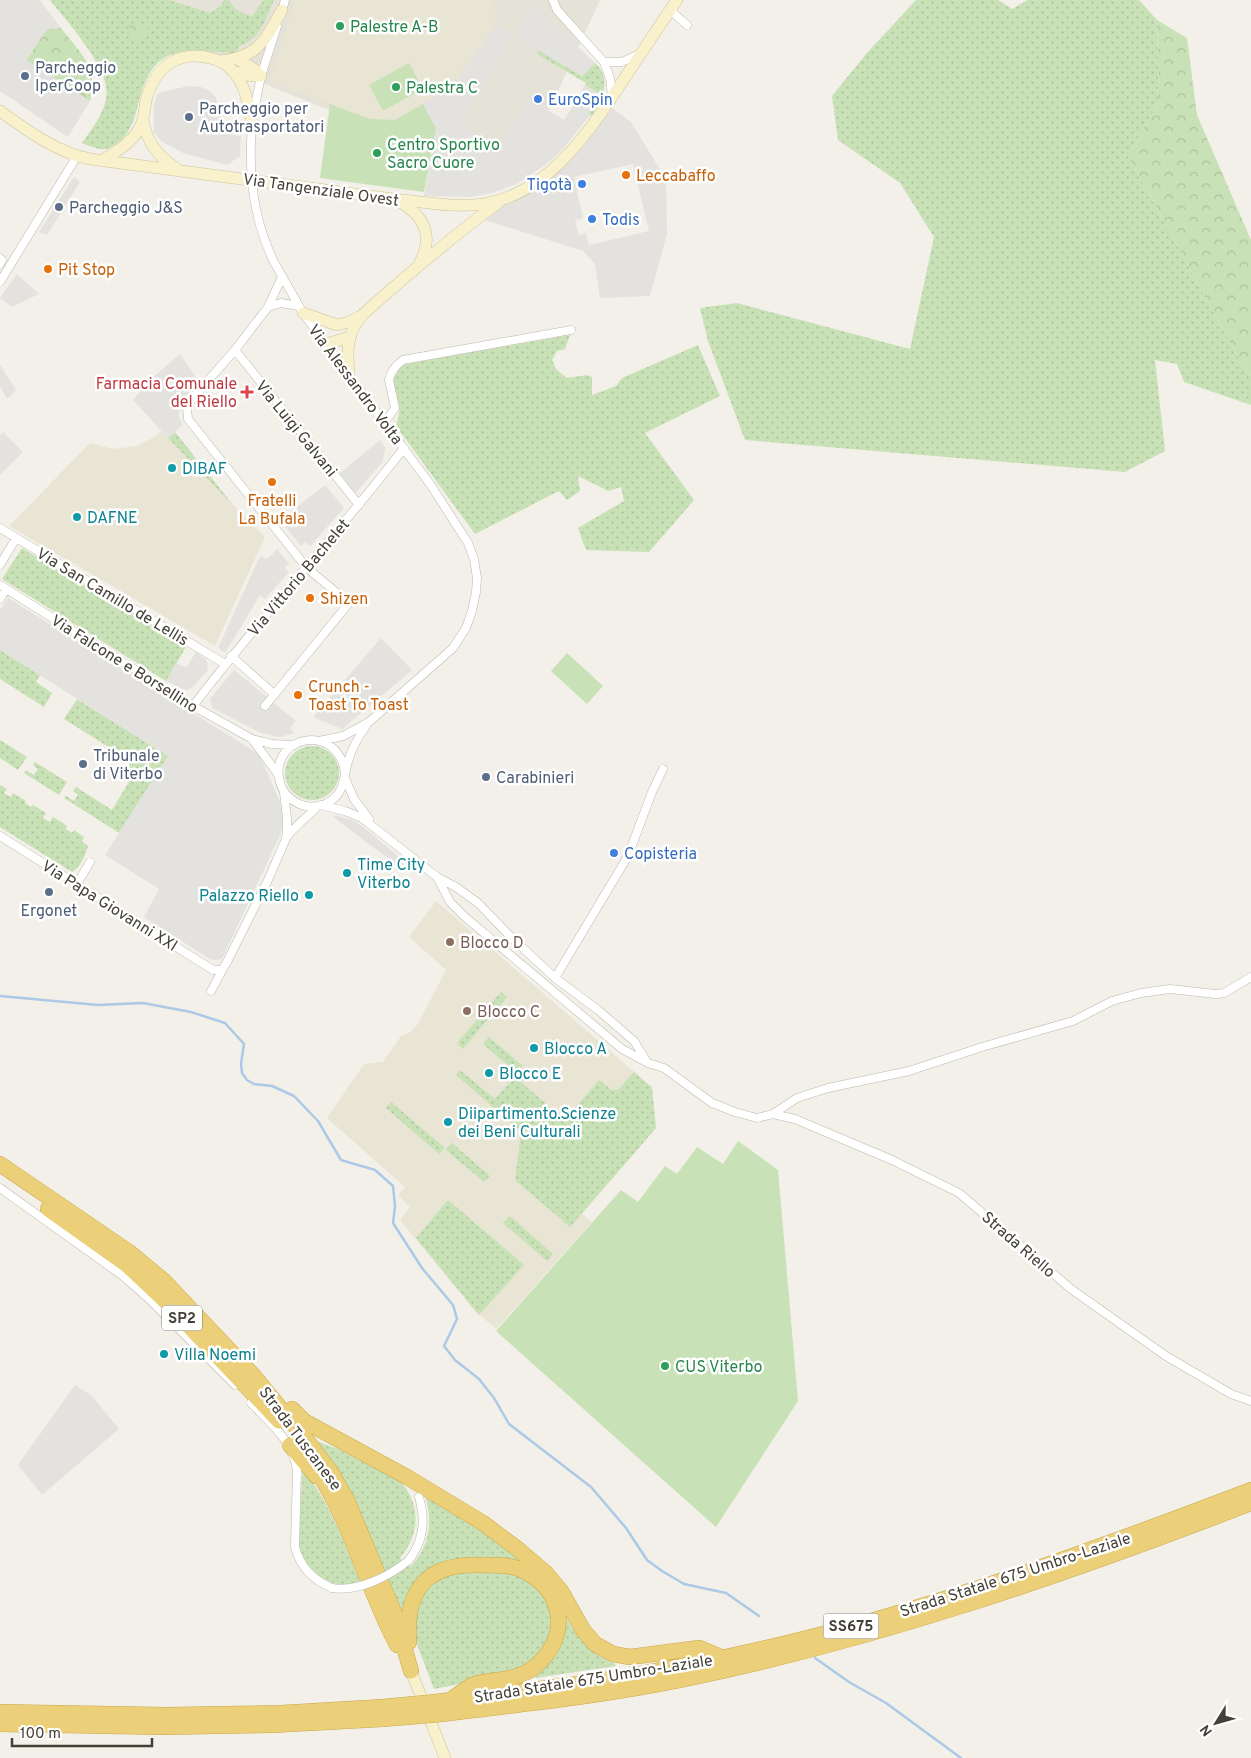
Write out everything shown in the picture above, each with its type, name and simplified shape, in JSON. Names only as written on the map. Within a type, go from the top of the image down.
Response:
[{"type":"highway","name":"Strada Tuscanese","points":[[0,1164],[129,1252],[164,1281],[262,1385],[309,1443],[347,1500],[395,1616],[411,1671]]},
{"type":"highway","name":"Strada Tuscanese","points":[[0,1176],[120,1260],[162,1298],[270,1411],[322,1478],[345,1522],[388,1627],[411,1671]]},
{"type":"highway","points":[[262,1385],[283,1400],[304,1421],[407,1477],[483,1523],[546,1573],[561,1591],[583,1630],[596,1644],[604,1649],[613,1654],[630,1657],[699,1648],[723,1658]]},
{"type":"highway","points":[[290,1445],[331,1495]]},
{"type":"highway","points":[[407,1477],[419,1497]]},
{"type":"highway","name":"Strada Statale 675 Umbro-Laziale","points":[[439,1708],[452,1700],[614,1678],[723,1658],[863,1623],[1000,1582],[1088,1552],[1251,1490]]},
{"type":"highway","name":"Strada Statale 675 Umbro-Laziale","points":[[0,1724],[163,1727],[272,1725],[382,1713],[564,1699],[679,1680],[790,1655],[1006,1592],[1092,1563],[1251,1503]]},
{"type":"highway","points":[[411,1671],[408,1626],[409,1610],[418,1591],[434,1574],[454,1566],[486,1565],[521,1569],[538,1579],[548,1589],[558,1612],[558,1631],[550,1649],[541,1661],[530,1670],[514,1678],[475,1684],[452,1700]]},
{"type":"highway","name":"Strada Statale 675 Umbro-Laziale","points":[[0,1712],[165,1715],[382,1713]]},
{"type":"main road","points":[[103,160],[117,152],[132,139],[143,120],[147,98],[153,82],[164,67],[173,61],[188,57],[205,57],[222,61],[237,59],[250,54],[264,42],[284,5]]},
{"type":"main road","name":"Via Tangenziale Ovest","points":[[0,111],[60,150],[77,156],[393,199],[438,204],[472,205],[503,199],[537,180],[559,164],[581,141],[674,5]]},
{"type":"main road","points":[[237,59],[254,69],[261,76]]},
{"type":"main road","points":[[222,61],[242,84],[248,99],[252,125]]},
{"type":"main road","points":[[232,71],[250,76],[261,76]]},
{"type":"main road","points":[[143,120],[147,137],[154,149],[167,162],[180,170]]},
{"type":"main road","points":[[393,199],[414,213],[425,228],[427,237],[425,249],[416,267]]},
{"type":"main road","points":[[350,376],[348,362],[349,337],[362,316],[460,230],[503,199]]},
{"type":"main road","points":[[301,309],[337,325],[362,316]]},
{"type":"main road","points":[[327,344],[337,325]]},
{"type":"main road","points":[[327,344],[349,337]]},
{"type":"main road","name":"Strada Tuscanese","points":[[411,1671],[445,1758]]},
{"type":"street","points":[[552,0],[557,10],[604,62],[610,78],[612,97]]},
{"type":"street","name":"Via Alessandro Volta","points":[[284,5],[261,76],[252,125],[251,164],[254,201],[260,229],[274,262],[301,309],[404,448],[468,543],[474,559],[476,592],[466,628],[453,648],[369,722],[343,736],[319,741]]},
{"type":"street","points":[[674,5],[687,25]]},
{"type":"street","points":[[604,62],[622,62],[642,52]]},
{"type":"street","points":[[0,282],[77,156]]},
{"type":"street","points":[[0,258],[2,260],[0,264]]},
{"type":"street","points":[[265,706],[349,603],[307,568],[188,419],[187,408],[191,400],[235,350],[268,307],[282,277]]},
{"type":"street","points":[[281,303],[289,290]]},
{"type":"street","points":[[268,307],[281,303],[301,309]]},
{"type":"street","points":[[385,422],[396,408],[389,380],[390,375],[403,360],[571,330]]},
{"type":"street","name":"Via Luigi Galvani","points":[[235,350],[359,506]]},
{"type":"street","name":"Via Vittorio Bachelet","points":[[193,706],[231,656],[359,506],[404,448]]},
{"type":"street","name":"Via San Camillo de Lellis","points":[[0,528],[225,664]]},
{"type":"street","points":[[0,565],[16,538]]},
{"type":"street","points":[[0,599],[3,587]]},
{"type":"street","name":"Via Falcone e Borsellino","points":[[3,587],[193,706],[252,739],[272,744],[294,745]]},
{"type":"street","points":[[231,656],[274,694]]},
{"type":"street","name":"Via Alessandro Volta","points":[[345,775],[353,746],[369,722]]},
{"type":"street","name":"Via Falcone e Borsellino","points":[[252,739],[278,774]]},
{"type":"street","points":[[211,991],[218,980],[220,970],[227,962],[268,880],[288,833],[283,791],[278,774],[282,757],[294,745],[311,740],[319,741],[334,749],[340,756],[345,775],[359,807],[377,828]]},
{"type":"street","points":[[555,978],[628,856],[652,792],[663,769]]},
{"type":"street","points":[[285,841],[298,823],[336,796],[341,789],[345,775]]},
{"type":"street","points":[[283,791],[289,798],[301,805],[320,806],[345,811],[362,818],[437,877],[456,887],[478,903],[555,978],[634,1040],[648,1063]]},
{"type":"street","name":"Via Papa Giovanni XXI","points":[[0,836],[213,970],[220,970]]},
{"type":"street","points":[[78,884],[90,862]]},
{"type":"street","points":[[437,877],[450,902],[465,917],[622,1050],[648,1063],[664,1068],[712,1103],[757,1118],[771,1114],[797,1098],[828,1088],[909,1071],[982,1046],[1073,1021],[1112,1001],[1141,992],[1170,989],[1216,994],[1224,992],[1251,978]]},
{"type":"street","name":"Strada Riello","points":[[771,1114],[795,1118],[892,1160],[959,1193],[1071,1288],[1188,1370],[1231,1394],[1251,1401]]},
{"type":"street","name":"Strada Tuscanese","points":[[0,1188],[109,1264],[148,1298],[244,1394],[290,1445]]},
{"type":"street","points":[[290,1445],[298,1470],[295,1547],[297,1555],[312,1577],[332,1588],[346,1589],[361,1586],[396,1571],[408,1561],[420,1543],[423,1531],[423,1512],[419,1497]]},
{"type":"shaded area","name":"Parcheggio IperCoop","points":[[0,0],[40,0],[61,28],[47,29],[26,60],[90,101],[68,137],[0,91]]},
{"type":"shaded area","points":[[56,0],[600,0],[523,167],[391,135]]},
{"type":"shaded area","points":[[295,0],[493,0],[496,25],[451,88],[395,120],[370,119],[270,81]]},
{"type":"shaded area","points":[[532,4],[595,63],[582,76],[513,36]]},
{"type":"shaded area","points":[[496,25],[507,31],[511,38],[461,124],[499,146],[530,94],[545,102],[547,100],[552,103],[547,110],[564,120],[585,85],[600,94],[590,115],[562,150],[545,165],[518,183],[495,192],[470,197],[424,196],[436,128],[423,104],[451,88]]},
{"type":"shaded area","name":"Parcheggio per Autotrasportatori","points":[[188,86],[201,87],[215,96],[227,129],[233,135],[241,136],[240,156],[227,165],[183,153],[161,141],[154,132],[154,105],[158,93]]},
{"type":"shaded area","points":[[612,108],[631,122],[666,179],[667,234],[650,296],[600,298],[595,264],[583,251],[485,220],[505,204],[517,199],[553,176],[585,144]],"holes":[[[633,164],[649,231],[589,245],[586,233],[579,235],[575,220],[583,218],[574,177]]]},
{"type":"shaded area","name":"Parcheggio J&S","points":[[74,177],[80,182],[47,235],[40,233],[39,232]]},
{"type":"shaded area","points":[[17,274],[39,294],[12,307],[0,298]]},
{"type":"shaded area","points":[[180,354],[199,382],[179,405],[179,417],[183,425],[168,438],[133,400],[150,380]]},
{"type":"shaded area","points":[[0,365],[16,390],[7,399],[0,386]]},
{"type":"shaded area","points":[[161,431],[265,537],[215,646],[9,526],[90,443],[113,449],[137,446],[156,436]]},
{"type":"shaded area","points":[[3,432],[23,452],[0,475],[0,435]]},
{"type":"shaded area","points":[[380,440],[385,448],[383,461],[355,494],[340,473]]},
{"type":"shaded area","points":[[325,485],[344,508],[310,546],[305,542],[301,546],[280,520]]},
{"type":"shaded area","points":[[277,549],[289,564],[284,568],[289,572],[265,599],[260,595],[225,653],[218,648],[260,556],[267,559]]},
{"type":"shaded area","points":[[8,598],[259,754],[280,802],[283,813],[281,833],[221,959],[210,959],[144,917],[159,889],[105,855],[168,756],[0,650],[0,610]]},
{"type":"shaded area","points":[[381,638],[412,670],[342,729],[313,717]]},
{"type":"shaded area","points":[[196,652],[207,661],[208,670],[193,687],[187,690],[166,681],[177,663],[186,668]]},
{"type":"shaded area","points":[[234,670],[296,721],[290,728],[295,733],[279,737],[261,733],[212,708],[210,699]]},
{"type":"shaded area","points":[[336,815],[362,826],[405,862],[401,868],[333,817]]},
{"type":"shaded area","points":[[436,901],[652,1087],[656,1128],[582,1214],[592,1222],[496,1329],[474,1310],[400,1220],[410,1207],[398,1195],[405,1187],[327,1118],[364,1064],[383,1062],[401,1036],[409,1033],[418,1024],[446,970],[409,937]]},
{"type":"shaded area","points":[[75,1385],[92,1396],[119,1429],[42,1495],[18,1465]]},
{"type":"green space","points":[[50,0],[169,0],[210,13],[221,6],[224,0],[229,0],[238,11],[252,16],[264,0],[274,0],[257,34],[239,46],[236,53],[182,52],[173,54],[159,62],[152,69],[143,86],[136,114],[128,132],[115,145],[102,149],[82,143],[102,111],[106,99],[103,75],[87,47]]},
{"type":"green space","points":[[916,0],[998,0],[1012,9],[1028,0],[1139,0],[1157,20],[1159,102],[1128,156],[1247,373],[1251,375],[1251,405],[1184,382],[1177,364],[1155,360],[1165,451],[1125,472],[745,440],[708,341],[700,308],[737,303],[910,349],[934,237],[900,183],[838,140],[832,96],[867,53]]},
{"type":"green space","points":[[1157,20],[1187,38],[1197,115],[1251,240],[1251,375],[1247,373],[1128,156],[1159,102]]},
{"type":"green space","points":[[130,24],[148,25],[147,35],[131,41],[128,33]]},
{"type":"green space","points":[[61,28],[81,53],[90,70],[92,89],[90,101],[26,60],[47,29]]},
{"type":"green space","points":[[538,50],[582,76],[595,63],[600,69],[604,76],[604,90],[591,116],[588,114],[600,94],[585,85],[586,83],[537,54]]},
{"type":"green space","name":"Palestra C","points":[[409,63],[423,89],[383,111],[369,85]]},
{"type":"green space","name":"Centro Sportivo Sacro Cuore","points":[[330,104],[370,119],[395,120],[423,104],[436,128],[424,192],[320,178]]},
{"type":"green space","points":[[570,335],[565,349],[557,351],[552,360],[556,369],[567,378],[587,375],[592,377],[592,395],[616,386],[622,378],[698,345],[720,396],[645,433],[694,500],[649,552],[586,550],[578,528],[624,501],[621,487],[608,491],[578,476],[580,491],[567,500],[559,491],[475,534],[396,426],[399,408],[394,378],[399,369],[405,364]]},
{"type":"green space","points":[[175,432],[233,505],[168,438]]},
{"type":"green space","points":[[22,548],[186,647],[166,681],[2,579]]},
{"type":"green space","points":[[0,650],[40,675],[36,682],[52,693],[44,707],[0,679]]},
{"type":"green space","points":[[567,653],[603,686],[587,704],[551,671]]},
{"type":"green space","points":[[77,699],[168,756],[119,833],[64,798],[66,796],[74,801],[78,795],[73,791],[76,787],[112,810],[132,777],[124,772],[131,761],[64,719]]},
{"type":"green space","points":[[0,740],[27,757],[18,770],[0,758]]},
{"type":"green space","points":[[312,746],[322,748],[331,754],[337,763],[339,773],[337,783],[331,792],[322,798],[312,800],[302,798],[293,792],[287,783],[285,773],[287,763],[293,754],[302,748]]},
{"type":"green space","points":[[35,762],[67,782],[59,795],[24,773],[26,770],[34,775],[38,769],[33,765]]},
{"type":"green space","points":[[0,785],[7,789],[4,793],[11,797],[13,793],[26,801],[25,803],[31,807],[33,805],[46,813],[43,818],[50,822],[53,817],[67,826],[66,829],[72,833],[74,830],[84,837],[82,842],[88,846],[82,861],[75,870],[72,872],[0,827]]},
{"type":"green space","points":[[501,992],[507,997],[463,1049],[457,1043]]},
{"type":"green space","points":[[489,1037],[523,1066],[517,1073],[483,1044]]},
{"type":"green space","points":[[460,1070],[495,1099],[515,1077],[565,1120],[599,1080],[613,1091],[615,1089],[618,1090],[634,1072],[652,1088],[656,1128],[570,1227],[515,1180],[521,1131],[456,1075]]},
{"type":"green space","points":[[391,1102],[445,1148],[439,1154],[386,1108]]},
{"type":"green space","name":"CUS Viterbo","points":[[738,1141],[778,1170],[798,1401],[716,1527],[496,1331],[621,1190],[638,1202],[665,1166],[677,1174],[697,1147],[723,1164]]},
{"type":"green space","points":[[452,1143],[490,1176],[484,1182],[446,1150]]},
{"type":"green space","points":[[448,1200],[524,1265],[479,1315],[416,1238]]},
{"type":"green space","points":[[510,1216],[553,1254],[547,1261],[503,1223]]},
{"type":"green space","points":[[316,1441],[338,1449],[401,1482],[408,1491],[415,1510],[416,1520],[411,1540],[400,1558],[410,1567],[422,1551],[428,1534],[429,1515],[425,1495],[480,1528],[524,1563],[446,1563],[404,1618]]},
{"type":"green space","points":[[303,1473],[306,1473],[315,1486],[330,1512],[360,1582],[340,1584],[321,1578],[307,1565],[302,1556],[299,1546]]},
{"type":"green space","points":[[505,1571],[523,1575],[543,1593],[551,1614],[553,1629],[538,1658],[513,1674],[434,1689],[413,1634],[417,1604],[427,1590],[438,1580],[456,1572]]},
{"type":"green space","points":[[562,1607],[571,1626],[582,1641],[597,1654],[616,1666],[535,1678]]},
{"type":"waterway","points":[[0,996],[98,1005],[143,1003],[191,1012],[225,1023],[244,1044],[241,1064],[242,1073],[247,1080],[254,1084],[272,1086],[294,1096],[318,1121],[341,1160],[375,1170],[393,1186],[395,1206],[393,1223],[422,1268],[453,1305],[457,1319],[444,1346],[455,1360],[479,1379],[494,1398],[509,1424],[591,1487],[626,1528],[647,1560],[684,1584],[726,1593],[759,1616]]},
{"type":"waterway","points":[[815,1658],[849,1682],[886,1703],[961,1758]]},
{"type":"place","name":"Palestre A-B","points":[[340,26]]},
{"type":"place","name":"Parcheggio IperCoop","points":[[25,76]]},
{"type":"place","name":"Palestra C","points":[[396,87]]},
{"type":"place","name":"EuroSpin","points":[[538,99]]},
{"type":"place","name":"Parcheggio per Autotrasportatori","points":[[189,117]]},
{"type":"place","name":"Centro Sportivo Sacro Cuore","points":[[377,153]]},
{"type":"place","name":"Leccabaffo","points":[[626,175]]},
{"type":"place","name":"Tigotà","points":[[582,184]]},
{"type":"place","name":"Parcheggio J&S","points":[[59,207]]},
{"type":"place","name":"Todis","points":[[592,219]]},
{"type":"place","name":"Pit Stop","points":[[48,269]]},
{"type":"place","name":"Farmacia Comunale del Riello","points":[[247,392]]},
{"type":"place","name":"DIBAF","points":[[172,468]]},
{"type":"place","name":"Fratelli La Bufala","points":[[272,482]]},
{"type":"place","name":"DAFNE","points":[[77,517]]},
{"type":"place","name":"Shizen","points":[[310,598]]},
{"type":"place","name":"Crunch - Toast To Toast","points":[[298,695]]},
{"type":"place","name":"Tribunale di Viterbo","points":[[83,764]]},
{"type":"place","name":"Carabinieri","points":[[486,777]]},
{"type":"place","name":"Copisteria","points":[[614,853]]},
{"type":"place","name":"Time City Viterbo","points":[[347,873]]},
{"type":"place","name":"Ergonet","points":[[49,892]]},
{"type":"place","name":"Palazzo Riello","points":[[309,895]]},
{"type":"place","name":"Blocco D","points":[[450,942]]},
{"type":"place","name":"Blocco C","points":[[467,1011]]},
{"type":"place","name":"Blocco A","points":[[534,1048]]},
{"type":"place","name":"Blocco E","points":[[489,1073]]},
{"type":"place","name":"Diipartimento.Scienze dei Beni Culturali","points":[[448,1122]]},
{"type":"place","name":"Villa Noemi","points":[[164,1354]]},
{"type":"place","name":"CUS Viterbo","points":[[665,1366]]}]
